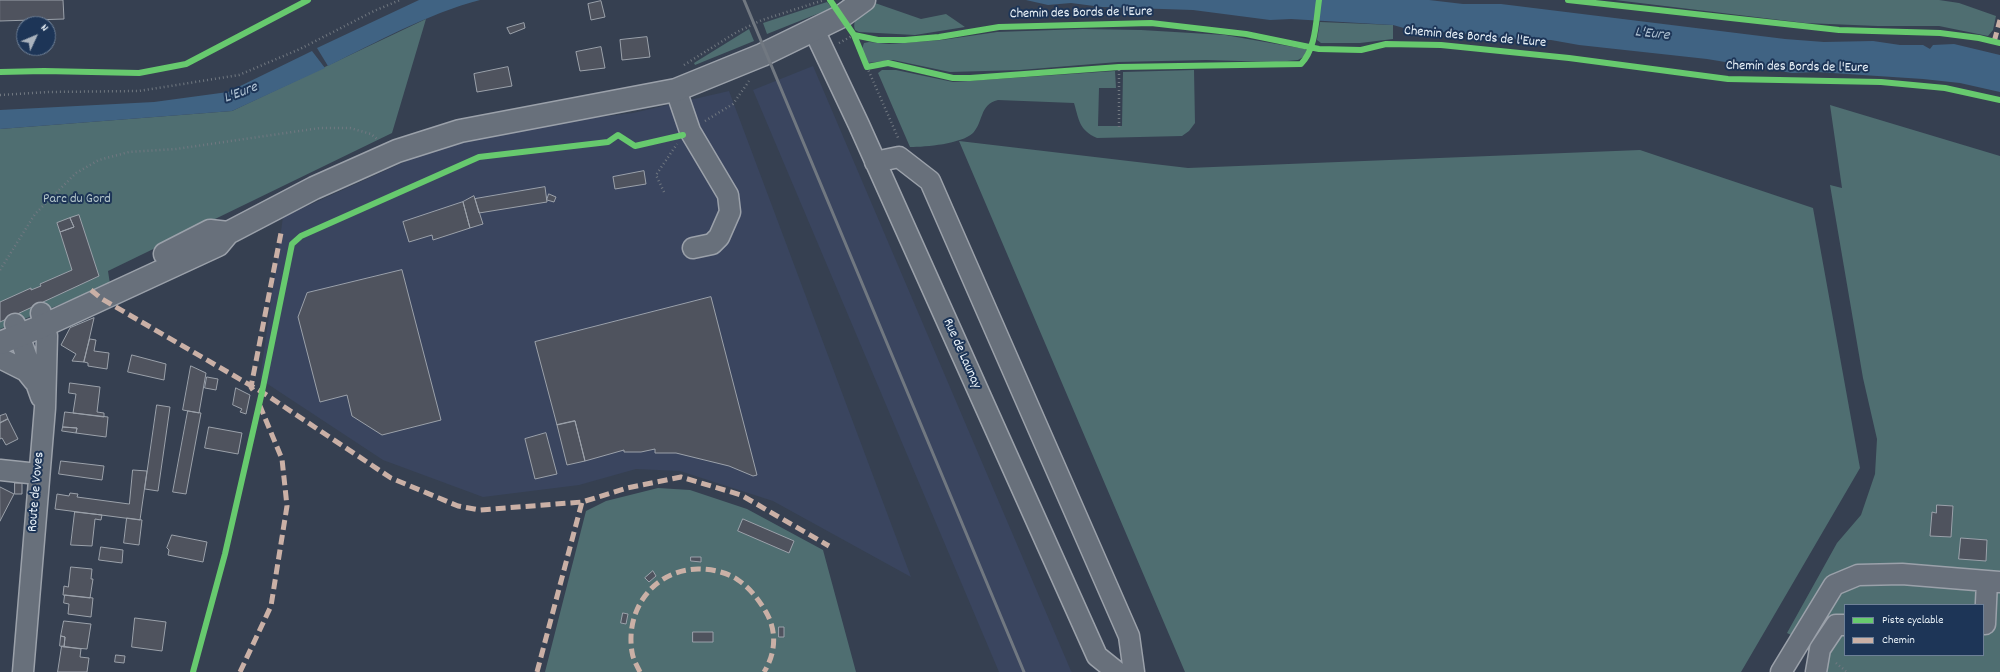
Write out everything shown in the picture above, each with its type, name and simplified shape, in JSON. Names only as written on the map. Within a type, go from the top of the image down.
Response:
[{"type":"main road","points":[[21,328],[218,245],[228,233],[314,188],[397,151],[460,131],[676,90],[762,55],[842,16],[864,0]]},
{"type":"street","name":"Rue de Launay","points":[[814,30],[825,51],[1097,656],[1117,672]]},
{"type":"street","points":[[676,90],[690,131],[728,196],[730,212],[719,237],[712,244],[693,248]]},
{"type":"street","points":[[875,162],[899,157],[930,181],[1129,636],[1134,672]]},
{"type":"street","points":[[21,328],[45,408]]},
{"type":"street","name":"Route de Voves","points":[[21,328],[47,336],[45,408],[38,474],[23,672]]},
{"type":"street","points":[[0,358],[26,371],[37,385]]},
{"type":"street","points":[[0,470],[38,474]]},
{"type":"street","points":[[1781,672],[1834,585],[1858,575],[1902,574],[1993,581],[1989,623]]},
{"type":"street","points":[[1816,672],[1820,649],[1841,625],[1817,615]]},
{"type":"path","points":[[0,95],[48,92],[139,91],[239,75],[300,49],[374,11],[400,0]]},
{"type":"path","points":[[678,68],[737,32],[762,20],[824,0]]},
{"type":"path","points":[[825,51],[857,36]]},
{"type":"path","points":[[867,67],[903,148],[904,160]]},
{"type":"path","points":[[1119,67],[1119,127]]},
{"type":"path","points":[[664,192],[656,175],[683,135],[733,104],[753,75]]},
{"type":"path","points":[[0,270],[35,214],[76,173],[99,160],[129,152],[176,149],[320,128],[350,128],[371,134],[380,141]]},
{"type":"shaded area","points":[[813,66],[1072,672],[999,672],[753,90]]},
{"type":"shaded area","points":[[729,91],[911,577],[773,501],[680,471],[636,469],[579,485],[483,497],[383,460],[260,379],[283,217],[433,149],[517,127],[633,113]]},
{"type":"green space","points":[[1615,0],[1939,0],[1959,3],[1996,16],[1993,30],[1988,36],[1939,26],[1878,26],[1805,23]]},
{"type":"green space","points":[[827,2],[832,8],[767,34],[763,23]]},
{"type":"green space","points":[[875,3],[921,19],[946,14],[965,27],[915,35],[859,32],[855,30],[854,25],[857,18],[863,11]]},
{"type":"green space","name":"Parc du Gord","points":[[426,19],[392,133],[108,271],[110,284],[0,329],[0,129],[232,111]]},
{"type":"green space","points":[[1320,22],[1393,25],[1393,39],[1360,43],[1321,43],[1317,40]]},
{"type":"green space","points":[[749,29],[754,41],[695,65],[694,63]]},
{"type":"green space","points":[[1083,29],[1141,30],[1225,35],[1305,49],[1307,51],[1305,56],[1298,60],[1276,62],[1206,60],[1118,62],[1020,70],[950,72],[893,60],[867,63],[862,49],[864,43],[869,42],[889,44],[942,40],[997,32]]},
{"type":"green space","points":[[882,70],[896,70],[953,82],[1115,71],[1116,88],[1099,88],[1098,126],[1122,126],[1123,72],[1194,70],[1195,123],[1189,131],[1182,136],[1097,138],[1083,128],[1074,103],[998,100],[992,102],[985,109],[973,133],[968,137],[943,144],[910,147],[878,73]]},
{"type":"green space","points":[[1830,105],[2000,156],[2000,672],[1825,672],[1820,649],[1787,633],[1837,543],[1861,515],[1875,474],[1877,439],[1863,378],[1830,185],[1842,188]]},
{"type":"green space","points":[[959,141],[1188,168],[1640,150],[1813,208],[1860,468],[1741,672],[1185,672]]},
{"type":"green space","points":[[658,488],[690,490],[747,509],[823,550],[856,672],[545,672],[586,511],[606,501]]},
{"type":"water","points":[[419,0],[480,0],[422,21],[328,66],[317,48]]},
{"type":"water","name":"L'Eure","points":[[1026,0],[1429,0],[1463,4],[1501,4],[1785,39],[1824,42],[1873,41],[1900,45],[1923,45],[1930,49],[1933,45],[1954,44],[2000,55],[2000,92],[1960,83],[1817,72],[1792,73],[1707,59],[1579,45],[1551,40],[1509,39],[1470,34],[1411,30],[1393,25],[1291,19],[1270,20],[1193,10],[1102,7],[1071,3],[1048,5]]},
{"type":"water","name":"L'Eure","points":[[312,51],[325,68],[232,111],[0,129],[0,110],[154,102],[228,92]]},
{"type":"building","points":[[0,0],[63,0],[64,19],[56,19],[56,16],[16,16],[16,20],[0,21]]},
{"type":"building","points":[[601,1],[605,17],[591,20],[588,4]]},
{"type":"building","points":[[524,23],[525,28],[510,34],[507,28]]},
{"type":"building","points":[[647,37],[650,57],[622,60],[620,40]]},
{"type":"building","points":[[601,47],[605,68],[580,71],[576,52]]},
{"type":"building","points":[[508,67],[512,86],[477,92],[474,74]]},
{"type":"building","points":[[644,171],[646,184],[615,189],[613,177]]},
{"type":"building","points":[[545,187],[547,202],[479,213],[475,199]]},
{"type":"building","points":[[549,194],[556,197],[554,202],[547,200]]},
{"type":"building","points":[[474,196],[483,224],[470,228],[463,202]]},
{"type":"building","points":[[463,202],[470,228],[433,240],[432,235],[409,242],[403,222]]},
{"type":"building","points":[[79,215],[99,276],[0,322],[0,302],[31,288],[31,290],[41,286],[40,284],[72,270],[60,232],[74,227],[70,218]]},
{"type":"building","points":[[70,218],[74,227],[60,232],[57,223]]},
{"type":"building","points":[[402,270],[441,420],[382,435],[352,416],[347,395],[320,402],[298,317],[307,293]]},
{"type":"building","points":[[711,297],[757,475],[753,476],[729,466],[676,453],[655,453],[655,449],[641,452],[624,452],[624,450],[585,461],[575,421],[557,425],[535,342]]},
{"type":"building","points":[[94,318],[84,362],[72,361],[76,354],[61,345],[70,328]]},
{"type":"building","points":[[90,339],[96,340],[94,351],[109,353],[107,369],[88,366],[88,363],[84,362]]},
{"type":"building","points":[[132,355],[166,364],[164,380],[128,372]]},
{"type":"building","points":[[191,366],[206,373],[199,413],[183,410]]},
{"type":"building","points":[[207,377],[218,379],[216,390],[205,388]]},
{"type":"building","points":[[70,383],[100,387],[97,412],[104,413],[104,417],[73,413],[76,394],[69,393]]},
{"type":"building","points":[[236,388],[250,395],[246,414],[240,412],[242,409],[233,405]]},
{"type":"building","points":[[157,405],[170,407],[158,491],[145,489]]},
{"type":"building","points":[[188,411],[201,413],[186,494],[173,492]]},
{"type":"building","points":[[65,412],[108,417],[106,437],[76,433],[77,428],[63,427]]},
{"type":"building","points":[[6,414],[8,419],[0,423],[0,416]]},
{"type":"building","points":[[8,419],[18,439],[6,445],[2,438],[0,439],[0,423]]},
{"type":"building","points":[[575,421],[585,461],[567,465],[557,425]]},
{"type":"building","points":[[63,427],[77,428],[76,433],[62,431]]},
{"type":"building","points":[[209,427],[242,433],[238,454],[205,448]]},
{"type":"building","points":[[546,433],[557,474],[535,479],[525,439]]},
{"type":"building","points":[[61,461],[104,466],[102,480],[59,474]]},
{"type":"building","points":[[133,470],[147,471],[140,520],[55,509],[57,494],[69,496],[70,493],[78,494],[77,497],[129,504]]},
{"type":"building","points":[[15,483],[22,483],[22,494],[15,494]]},
{"type":"building","points":[[0,487],[14,494],[0,521]]},
{"type":"building","points":[[1937,505],[1953,506],[1951,537],[1930,536],[1932,512],[1936,513]]},
{"type":"building","points":[[75,512],[102,515],[101,520],[95,519],[92,546],[71,545]]},
{"type":"building","points":[[127,518],[142,520],[139,545],[124,543]]},
{"type":"building","points":[[743,519],[794,541],[789,553],[738,531]]},
{"type":"building","points":[[172,535],[207,542],[203,562],[168,555],[169,550],[167,548]]},
{"type":"building","points":[[1961,538],[1987,540],[1986,561],[1959,559]]},
{"type":"building","points":[[101,547],[123,550],[122,563],[99,560]]},
{"type":"building","points":[[691,557],[701,557],[701,562],[691,561]]},
{"type":"building","points":[[71,567],[92,569],[91,579],[93,579],[90,598],[63,595],[64,586],[68,587]]},
{"type":"building","points":[[653,571],[656,576],[649,582],[645,578]]},
{"type":"building","points":[[65,595],[93,598],[91,617],[68,614],[69,604],[64,603]]},
{"type":"building","points":[[623,613],[628,614],[626,624],[621,623]]},
{"type":"building","points":[[135,618],[166,622],[162,651],[132,647]]},
{"type":"building","points":[[64,621],[91,624],[87,649],[64,647],[65,637],[61,636]]},
{"type":"building","points":[[779,627],[784,627],[784,637],[779,637]]},
{"type":"building","points":[[693,632],[713,632],[713,642],[693,642]]},
{"type":"building","points":[[61,636],[65,637],[64,647],[60,646]]},
{"type":"building","points":[[62,646],[81,649],[80,657],[89,658],[87,672],[58,672]]},
{"type":"building","points":[[116,655],[125,656],[124,663],[115,662]]},
{"type":"railway","points":[[744,0],[1024,672]]},
{"type":"marked path","points":[[1994,42],[2000,20]]},
{"type":"marked path","points":[[253,390],[251,387],[281,233]]},
{"type":"marked path","points":[[91,290],[102,299],[262,392],[391,478],[458,506],[480,510],[582,502],[627,488],[681,477],[741,495],[829,546]]},
{"type":"marked path","points":[[240,672],[271,606],[287,506],[282,459],[260,406]]},
{"type":"marked path","points":[[537,672],[582,502]]},
{"type":"marked path","points":[[640,672],[633,655],[631,636],[633,621],[638,607],[656,584],[668,576],[682,571],[698,569],[719,572],[734,577],[750,590],[763,608],[770,619],[774,642],[771,657],[764,672]]},
{"type":"cycle path","points":[[0,72],[44,71],[139,73],[186,64],[308,0]]},
{"type":"cycle path","points":[[830,0],[854,35],[867,67],[888,63],[953,78],[1119,67],[1301,64],[1310,50],[1316,25],[1319,0]]},
{"type":"cycle path","points":[[1568,0],[1839,30],[1940,33],[1979,38],[2000,43]]},
{"type":"cycle path","name":"Chemin des Bords de l'Eure","points":[[854,35],[878,40],[905,40],[939,37],[999,27],[1151,23],[1246,34],[1319,49],[1361,50],[1386,44],[1441,45],[1569,58],[1728,79],[1881,82],[1945,88],[2000,100]]},
{"type":"cycle path","points":[[193,672],[225,554],[262,392],[292,244],[301,236],[479,157],[608,142],[618,135],[635,146],[683,135]]}]
